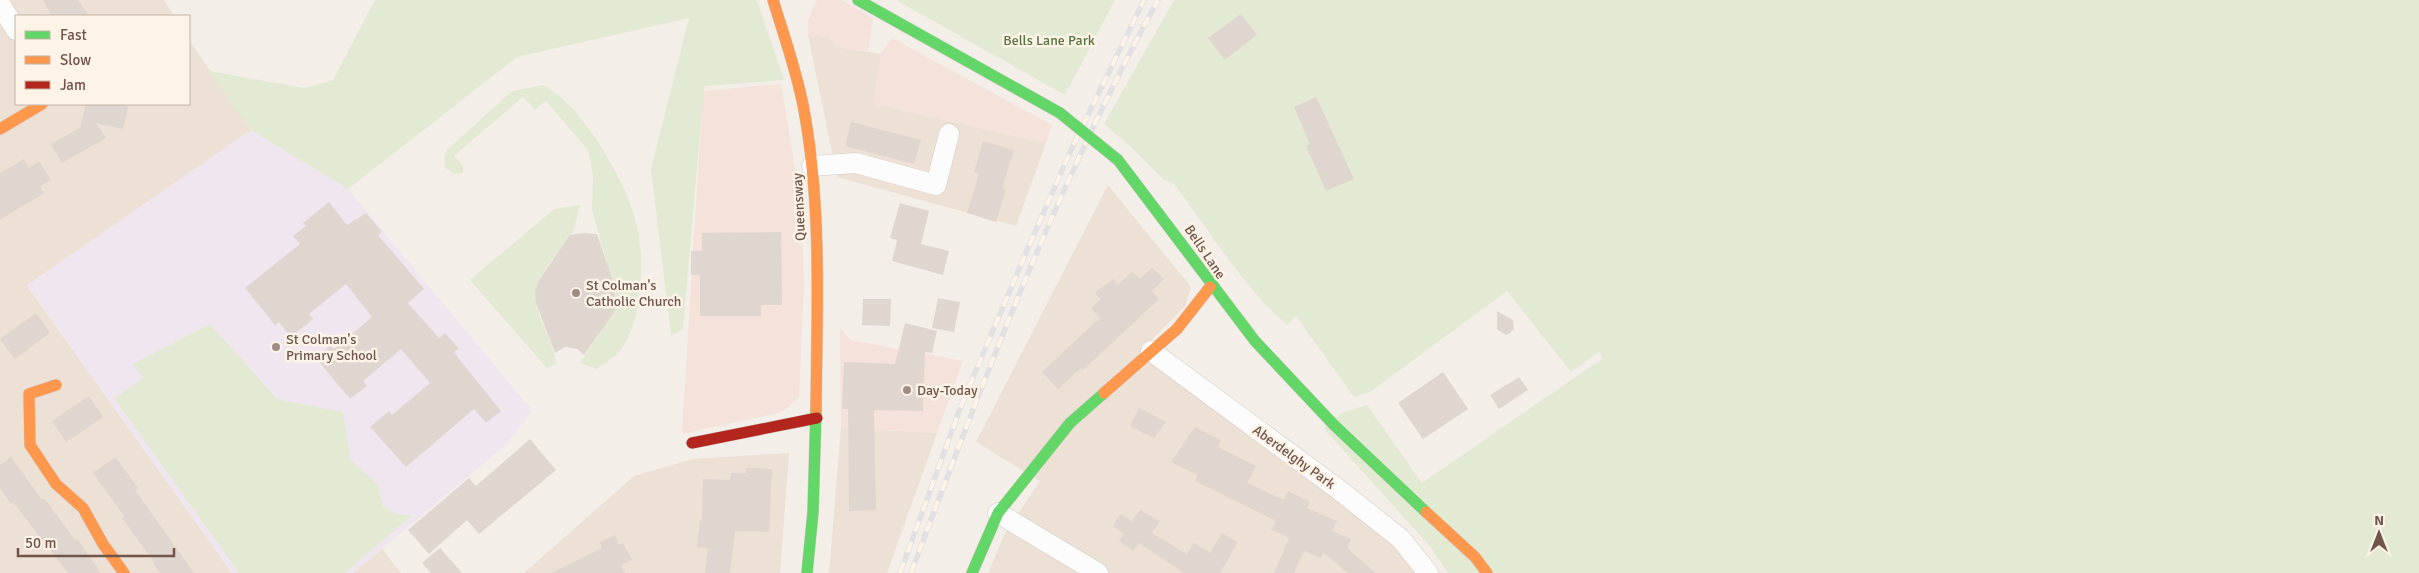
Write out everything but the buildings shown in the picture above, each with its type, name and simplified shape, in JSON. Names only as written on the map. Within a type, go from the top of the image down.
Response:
[{"type":"main road","name":"Queensway","points":[[773,0],[798,80],[812,166],[816,228],[817,418],[812,530],[807,573]]},
{"type":"main road","name":"Bells Lane","points":[[858,0],[1060,113],[1118,160],[1150,198],[1210,286],[1263,349],[1382,472],[1475,556],[1487,573]]},
{"type":"main road","points":[[0,129],[40,105]]},
{"type":"main road","points":[[972,573],[998,513],[1070,423],[1177,328],[1210,286]]},
{"type":"main road","points":[[56,385],[29,394],[30,445],[56,484],[83,508],[103,544],[124,573]]},
{"type":"main road","points":[[692,443],[817,418]]},
{"type":"street","points":[[0,4],[15,28]]},
{"type":"street","points":[[812,166],[856,164],[936,185],[950,134]]},
{"type":"street","name":"Aberdelghy Park","points":[[1150,351],[1338,489],[1401,539],[1428,573]]},
{"type":"street","points":[[998,513],[1098,573]]},
{"type":"shaded area","points":[[0,0],[164,0],[173,15],[15,15],[15,105],[190,105],[190,41],[251,130],[27,286],[232,573],[0,573]]},
{"type":"shaded area","points":[[817,0],[842,0],[873,18],[868,52],[835,47],[829,37],[808,35],[808,20]]},
{"type":"shaded area","points":[[808,35],[829,37],[836,47],[881,54],[874,104],[1046,143],[1016,226],[837,177]]},
{"type":"shaded area","points":[[892,38],[1052,125],[1046,143],[873,104],[881,54]]},
{"type":"shaded area","points":[[781,84],[801,205],[804,282],[799,397],[782,412],[682,434],[703,91]]},
{"type":"shaded area","name":"St Colman's Primary School","points":[[251,130],[348,189],[532,410],[507,444],[353,573],[232,573],[27,285]]},
{"type":"shaded area","points":[[1108,185],[1191,287],[1185,306],[1138,354],[1335,494],[1396,543],[1421,573],[988,573],[1006,531],[1040,481],[976,442]]},
{"type":"shaded area","points":[[840,328],[851,340],[963,361],[937,433],[841,428]]},
{"type":"shaded area","points":[[841,428],[937,433],[887,573],[829,573]]},
{"type":"shaded area","points":[[789,453],[780,573],[524,573],[634,476],[693,459]]},
{"type":"shaded area","points":[[382,549],[401,573],[353,573]]},
{"type":"green space","points":[[375,0],[757,0],[784,80],[704,86],[683,329],[671,336],[651,169],[689,18],[517,57],[348,189],[251,130],[209,71],[304,88],[333,80]]},
{"type":"green space","name":"Bells Lane Park","points":[[896,0],[1115,0],[1065,95]]},
{"type":"green space","points":[[1174,0],[2419,0],[2419,573],[1448,573],[1429,545],[1324,429],[1341,413],[1367,405],[1422,483],[1603,358],[1599,352],[1571,372],[1507,291],[1370,392],[1354,397],[1296,316],[1287,325],[1271,310],[1227,258],[1174,184],[1164,180],[1129,145],[1104,124]]},
{"type":"green space","points":[[543,85],[552,90],[575,111],[600,145],[620,180],[634,214],[638,231],[641,268],[635,319],[621,350],[597,369],[580,363],[613,314],[616,294],[592,210],[593,176],[588,150],[546,101],[535,110],[523,97],[454,156],[463,166],[463,173],[454,174],[446,168],[444,159],[446,151],[512,91]]},
{"type":"green space","points":[[580,205],[569,239],[545,269],[537,286],[536,303],[538,312],[555,355],[556,364],[547,368],[470,280],[554,209]]},
{"type":"green space","points":[[210,324],[277,399],[343,412],[351,461],[378,484],[383,506],[396,514],[411,516],[345,573],[239,573],[114,398],[143,378],[133,364]]},
{"type":"railway","points":[[900,573],[961,406],[1025,255],[1071,150],[1144,0]]},
{"type":"railway","points":[[911,573],[966,427],[1055,210],[1087,139],[1158,0]]},
{"type":"traffic: fast","points":[[858,0],[1060,113]]},
{"type":"traffic: fast","points":[[1060,113],[1118,160]]},
{"type":"traffic: fast","points":[[1118,160],[1255,341],[1334,425],[1426,512]]},
{"type":"traffic: fast","points":[[972,573],[998,513],[1070,423],[1104,393]]},
{"type":"traffic: fast","points":[[807,573],[813,512],[816,410]]},
{"type":"traffic: slow","points":[[773,0],[798,82],[810,147],[814,184],[817,260],[816,410]]},
{"type":"traffic: slow","points":[[0,129],[40,105]]},
{"type":"traffic: slow","points":[[1104,393],[1177,329],[1210,287]]},
{"type":"traffic: slow","points":[[56,385],[29,394],[30,445],[56,484],[83,508],[103,544],[124,573]]},
{"type":"traffic: slow","points":[[1426,512],[1475,557],[1487,573]]},
{"type":"traffic: jam","points":[[692,443],[817,418]]},
{"type":"place","name":"St Colman's Catholic Church","points":[[576,293]]},
{"type":"place","name":"St Colman's Primary School","points":[[276,347]]},
{"type":"place","name":"Day-Today","points":[[907,390]]}]
